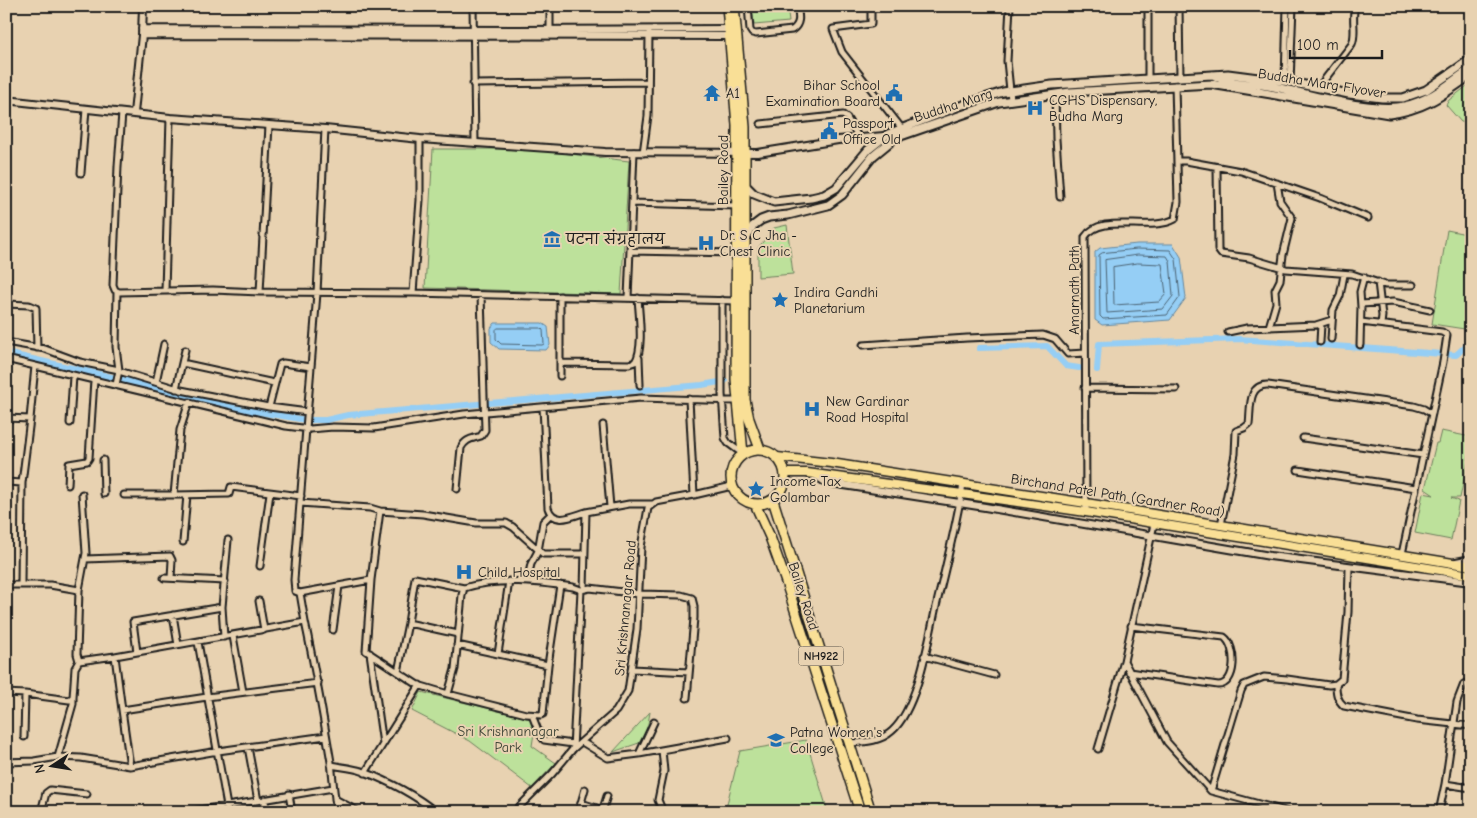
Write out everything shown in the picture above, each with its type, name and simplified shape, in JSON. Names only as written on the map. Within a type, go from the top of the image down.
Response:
[{"type":"highway","name":"Bailey Road","points":[[727,6],[731,33],[737,125],[745,185],[745,242],[737,401],[743,454]]},
{"type":"highway","name":"Bailey Road","points":[[731,33],[734,6]]},
{"type":"highway","name":"Bailey Road","points":[[741,153],[736,206],[736,253],[741,301],[745,400],[749,419],[760,449]]},
{"type":"highway","points":[[760,449],[777,457],[785,473],[784,485],[773,500],[755,504],[744,500],[735,492],[731,480],[732,468],[743,454],[760,449]]},
{"type":"highway","name":"NH922","points":[[773,500],[871,812]]},
{"type":"highway","name":"Bailey Road","points":[[755,504],[770,537],[786,582],[860,812]]},
{"type":"main road","name":"Buddha Marg","points":[[745,242],[753,226],[761,220],[828,205],[846,190],[873,156],[903,131],[960,106],[1010,91],[1052,85],[1228,74],[1288,81],[1318,88],[1382,98],[1403,98],[1426,90],[1471,59]]},
{"type":"main road","name":"Buddha Marg Flyover","points":[[1212,74],[1223,80],[1269,86],[1357,104],[1388,107],[1404,106],[1427,98],[1471,68]]},
{"type":"main road","name":"Buddha Marg","points":[[745,185],[754,194],[774,202],[824,195],[836,188],[868,150],[884,136],[986,105],[1011,100],[1055,94],[1211,84],[1389,114],[1406,112],[1430,103],[1471,75]]},
{"type":"main road","points":[[1211,84],[1223,80]]},
{"type":"main road","name":"Birchand Patel Path (Gardner Road)","points":[[777,457],[831,463],[1086,503],[1471,566]]},
{"type":"main road","name":"Birchand Patel Path (Gardner Road)","points":[[785,473],[815,474],[1086,512],[1471,575]]},
{"type":"street","points":[[134,113],[142,32],[142,6]]},
{"type":"street","points":[[474,6],[474,143]]},
{"type":"street","points":[[550,6],[553,33]]},
{"type":"street","points":[[748,6],[750,30],[756,34],[792,30],[798,24],[797,6]]},
{"type":"street","points":[[871,6],[871,24],[833,29],[842,52],[903,131]]},
{"type":"street","points":[[1010,6],[1007,61],[1011,100]]},
{"type":"street","points":[[1148,6],[1148,80]]},
{"type":"street","points":[[1178,6],[1180,77]]},
{"type":"street","points":[[1288,6],[1288,81]]},
{"type":"street","points":[[1288,81],[1294,6]]},
{"type":"street","points":[[1318,88],[1352,44],[1354,39],[1353,19],[1355,6]]},
{"type":"street","points":[[142,32],[731,33],[750,30]]},
{"type":"street","points":[[643,153],[648,116],[649,33]]},
{"type":"street","points":[[473,84],[647,82]]},
{"type":"street","name":"Amarnath Path","points":[[1086,512],[1085,238],[1094,227],[1104,225],[1162,224],[1175,219],[1178,202],[1176,85]]},
{"type":"street","points":[[1055,94],[1060,196]]},
{"type":"street","points":[[6,100],[170,118],[325,129],[420,139],[643,153],[758,153],[884,136]]},
{"type":"street","points":[[81,173],[86,109]]},
{"type":"street","points":[[116,384],[118,372],[116,291],[113,285],[122,113]]},
{"type":"street","points":[[761,124],[843,115],[847,118],[859,138]]},
{"type":"street","points":[[165,291],[170,118]]},
{"type":"street","points":[[260,292],[269,125]]},
{"type":"street","points":[[325,129],[317,293],[294,587],[295,591],[300,593],[371,580]]},
{"type":"street","points":[[413,293],[420,200],[420,139]]},
{"type":"street","points":[[628,298],[634,152]]},
{"type":"street","points":[[1177,161],[1240,171],[1320,198],[1368,218]]},
{"type":"street","points":[[1217,167],[1219,253],[1249,258],[1282,268],[1364,276],[1386,285],[1413,285]]},
{"type":"street","points":[[1269,327],[1276,303],[1276,287],[1279,283],[1283,255],[1292,218],[1280,202],[1277,183]]},
{"type":"street","points":[[632,203],[736,206]]},
{"type":"street","points":[[630,251],[736,253]]},
{"type":"street","points":[[1331,339],[1333,310],[1341,291],[1344,275]]},
{"type":"street","points":[[1360,345],[1360,292],[1364,276]]},
{"type":"street","points":[[1378,282],[1382,316],[1381,324]]},
{"type":"street","points":[[116,291],[213,290],[481,294],[741,301]]},
{"type":"street","points":[[457,489],[461,448],[467,440],[476,438],[484,433],[481,294]]},
{"type":"street","points":[[560,296],[560,376]]},
{"type":"street","points":[[638,298],[640,385]]},
{"type":"street","points":[[722,300],[722,397],[725,438],[728,443],[743,454]]},
{"type":"street","points":[[1361,304],[1396,303],[1430,310]]},
{"type":"street","points":[[6,304],[33,306],[36,308],[37,348]]},
{"type":"street","points":[[1228,332],[1247,328],[1321,324],[1327,320],[1332,320]]},
{"type":"street","points":[[1361,322],[1442,332],[1447,335],[1443,362],[1402,554]]},
{"type":"street","points":[[1320,342],[1321,324]]},
{"type":"street","points":[[863,345],[1043,335],[1055,339],[1068,354],[1085,353]]},
{"type":"street","points":[[6,342],[45,349],[80,362],[176,389],[308,414]]},
{"type":"street","points":[[156,382],[164,344]]},
{"type":"street","points":[[176,389],[185,350]]},
{"type":"street","points":[[560,363],[629,364],[635,362],[639,357]]},
{"type":"street","points":[[6,359],[286,426],[374,428],[485,410],[641,398],[689,399],[722,397],[737,401]]},
{"type":"street","points":[[182,363],[274,383]]},
{"type":"street","points":[[269,408],[274,383],[281,363],[311,367]]},
{"type":"street","points":[[21,585],[22,483],[35,366]]},
{"type":"street","points":[[70,423],[73,376]]},
{"type":"street","points":[[68,485],[69,464],[87,461],[89,458],[94,380]]},
{"type":"street","points":[[1221,525],[1235,454],[1236,431],[1249,424],[1252,395],[1259,386],[1268,385],[1414,406],[1432,414]]},
{"type":"street","points":[[1085,388],[1176,389]]},
{"type":"street","points":[[689,399],[694,495]]},
{"type":"street","points":[[174,495],[180,430],[189,402]]},
{"type":"street","points":[[543,407],[548,508],[550,515],[555,518],[560,519],[610,507],[643,503],[652,504],[732,486]]},
{"type":"street","points":[[6,418],[30,419]]},
{"type":"street","points":[[603,425],[610,507]]},
{"type":"street","points":[[1303,438],[1423,455]]},
{"type":"street","points":[[103,460],[104,494]]},
{"type":"street","points":[[1298,470],[1416,488]]},
{"type":"street","points":[[815,474],[825,482],[1270,556],[1471,582]]},
{"type":"street","points":[[6,482],[22,483]]},
{"type":"street","points":[[848,742],[872,741],[882,738],[893,731],[909,707],[924,656],[955,530],[963,484]]},
{"type":"street","points":[[124,494],[229,494],[231,487],[301,496]]},
{"type":"street","points":[[260,566],[270,493]]},
{"type":"street","points":[[58,757],[73,704],[75,668],[79,661],[77,654],[79,590],[86,553],[82,494]]},
{"type":"street","points":[[183,542],[187,495]]},
{"type":"street","points":[[300,503],[423,514],[481,524],[506,523],[546,555],[584,554]]},
{"type":"street","name":"Sri Krishnanagar Road","points":[[514,812],[552,774],[573,747],[582,742],[616,711],[624,700],[628,691],[632,669],[642,538],[647,511],[652,504]]},
{"type":"street","points":[[380,511],[371,580],[366,651],[420,685],[532,715],[541,716],[544,714],[548,665],[560,585]]},
{"type":"street","points":[[532,715],[544,740],[573,747],[586,512]]},
{"type":"street","points":[[527,582],[531,564],[538,550],[543,522],[550,515]]},
{"type":"street","points":[[1098,749],[1124,661],[1154,524]]},
{"type":"street","points":[[224,637],[222,607],[228,540]]},
{"type":"street","points":[[85,559],[170,556],[172,560],[171,578]]},
{"type":"street","points":[[1211,790],[1244,685],[1257,679],[1270,677],[1322,685],[1336,684],[1342,679],[1348,612],[1350,556]]},
{"type":"street","points":[[1455,562],[1471,559]]},
{"type":"street","points":[[164,578],[225,581]]},
{"type":"street","points":[[398,672],[415,578],[464,588],[489,582],[509,581],[560,585],[583,590],[590,588],[639,594],[681,595],[692,598],[694,606],[687,698]]},
{"type":"street","points":[[498,654],[509,581]]},
{"type":"street","points":[[6,585],[50,585],[79,590]]},
{"type":"street","points":[[333,630],[339,586]]},
{"type":"street","points":[[448,694],[455,669],[464,588]]},
{"type":"street","points":[[300,593],[318,683],[337,812]]},
{"type":"street","points":[[259,601],[264,630]]},
{"type":"street","points":[[137,652],[133,622],[222,607]]},
{"type":"street","points":[[173,615],[178,645]]},
{"type":"street","points":[[79,661],[233,636],[305,622]]},
{"type":"street","points":[[408,624],[458,634]]},
{"type":"street","points":[[1129,672],[1223,685],[1231,676],[1232,670],[1230,644],[1224,637],[1131,626]]},
{"type":"street","points":[[233,636],[243,692]]},
{"type":"street","points":[[198,642],[228,809]]},
{"type":"street","points":[[457,645],[548,665]]},
{"type":"street","points":[[370,653],[383,745]]},
{"type":"street","points":[[115,656],[130,766]]},
{"type":"street","points":[[924,656],[994,675]]},
{"type":"street","points":[[1124,661],[1167,742],[1211,790],[1289,812]]},
{"type":"street","points":[[632,669],[689,672]]},
{"type":"street","points":[[1439,812],[1460,692],[1464,684],[1471,680]]},
{"type":"street","points":[[122,710],[318,683]]},
{"type":"street","points":[[1336,684],[1336,694],[1339,702],[1344,706],[1417,720],[1471,726]]},
{"type":"street","points":[[365,773],[420,685]]},
{"type":"street","points":[[6,694],[25,694],[67,700],[73,697]]},
{"type":"street","points":[[24,737],[25,694]]},
{"type":"street","points":[[639,754],[654,722]]},
{"type":"street","points":[[6,762],[34,761],[58,757],[81,758],[130,766],[218,751],[326,736]]},
{"type":"street","points":[[582,742],[608,758],[728,738]]},
{"type":"street","points":[[248,747],[258,800]]},
{"type":"street","points":[[662,750],[664,771],[658,800],[663,812]]},
{"type":"street","points":[[331,765],[365,773],[388,782],[433,811]]},
{"type":"street","points":[[1445,784],[1471,788]]},
{"type":"street","points":[[184,812],[228,809],[258,800],[332,788]]},
{"type":"street","points":[[578,812],[585,789]]},
{"type":"street","points":[[42,811],[46,793],[50,790],[87,794]]},
{"type":"street","points":[[289,794],[292,812]]},
{"type":"street","points":[[581,803],[603,811],[607,796]]},
{"type":"street","points":[[6,797],[8,812]]},
{"type":"street","points":[[265,799],[266,812]]},
{"type":"street","points":[[334,800],[359,812]]},
{"type":"green space","points":[[752,6],[787,6],[789,22],[754,25]]},
{"type":"green space","points":[[1471,83],[1471,123],[1461,122],[1446,105],[1449,100]]},
{"type":"green space","points":[[433,149],[528,149],[629,161],[621,294],[425,288]]},
{"type":"green space","points":[[787,225],[793,274],[758,277],[758,248],[774,228]]},
{"type":"green space","points":[[1447,230],[1471,235],[1471,330],[1432,324]]},
{"type":"green space","points":[[1441,431],[1471,437],[1470,451],[1460,498],[1451,498],[1459,501],[1451,540],[1415,533],[1423,493],[1434,495],[1425,489],[1436,443],[1438,443]]},
{"type":"green space","name":"Sri Krishnanagar Park","points":[[421,692],[536,720],[532,746],[556,763],[532,788],[470,741],[412,711]]},
{"type":"green space","points":[[650,712],[647,730],[639,743],[613,752]]},
{"type":"green space","points":[[806,740],[828,812],[725,812],[740,751]]},
{"type":"water","points":[[1137,244],[1173,244],[1181,257],[1186,298],[1170,320],[1102,325],[1095,320],[1095,252],[1100,248]]},
{"type":"water","points":[[495,323],[542,323],[548,327],[550,345],[546,350],[499,349],[491,342],[491,328]]},
{"type":"waterway","points":[[1097,370],[1099,344],[1239,339],[1456,355],[1471,341]]},
{"type":"waterway","points":[[979,348],[1047,346],[1066,366],[1079,368]]},
{"type":"waterway","points":[[6,353],[234,408],[306,420],[326,420],[348,415],[702,385],[725,381]]},
{"type":"place","name":"A1","points":[[712,93]]},
{"type":"place","name":"Bihar School Examination Board","points":[[894,93]]},
{"type":"place","name":"CGHS Dispensary, Budha Marg","points":[[1035,108]]},
{"type":"place","name":"Passport Office Old","points":[[829,131]]},
{"type":"place","name":"पटना संग्रहालय","points":[[552,239]]},
{"type":"place","name":"Dr. S C Jha - Chest Clinic","points":[[706,243]]},
{"type":"place","name":"Indira Gandhi Planetarium","points":[[780,300]]},
{"type":"place","name":"New Gardinar Road Hospital","points":[[812,409]]},
{"type":"place","name":"Income Tax Golambar","points":[[756,489]]},
{"type":"place","name":"Child Hospital","points":[[464,572]]},
{"type":"place","name":"Patna Women's College","points":[[776,740]]}]
